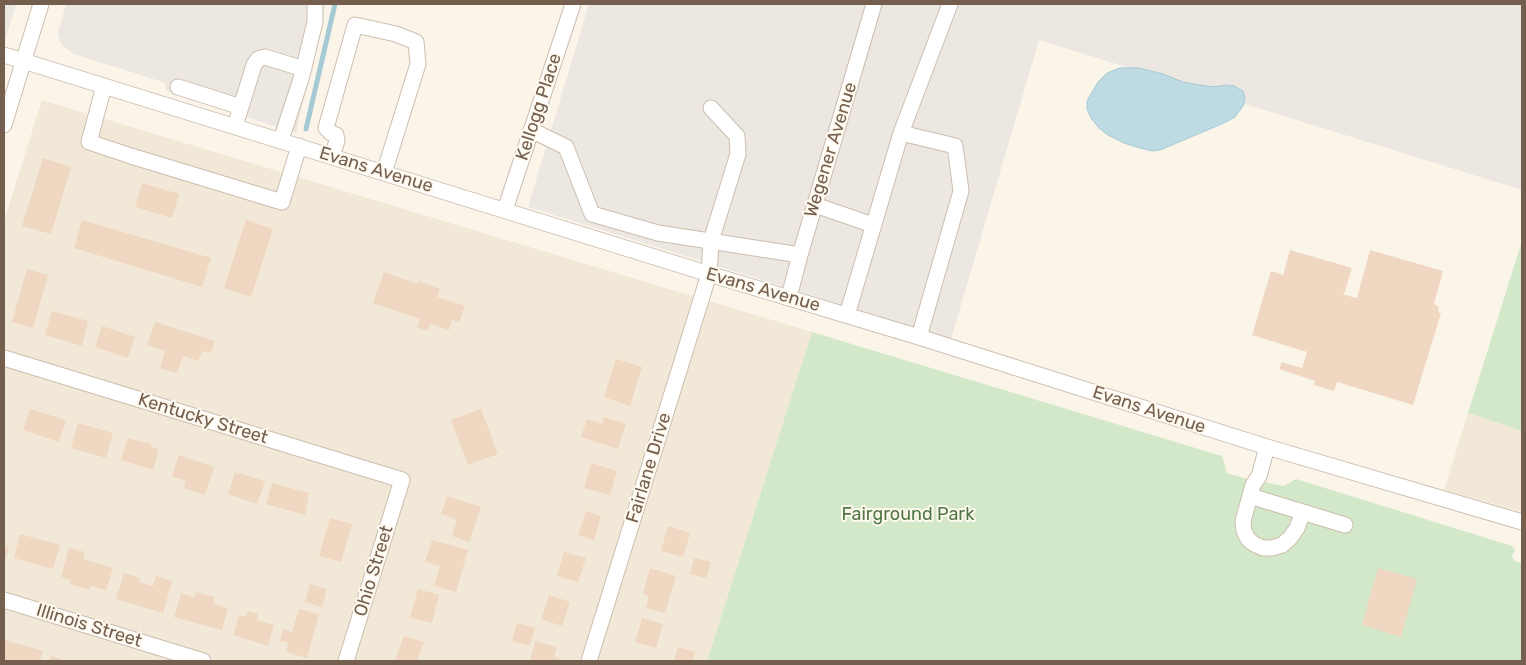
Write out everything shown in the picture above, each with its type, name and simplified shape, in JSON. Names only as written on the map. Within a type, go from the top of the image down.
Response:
[{"type":"street","points":[[4,125],[41,4]]},
{"type":"street","points":[[281,140],[304,69],[315,22],[315,4]]},
{"type":"street","name":"Kellogg Place","points":[[505,210],[573,4]]},
{"type":"street","name":"Wegener Avenue","points":[[789,297],[814,205],[874,4]]},
{"type":"street","points":[[847,315],[901,133],[950,4]]},
{"type":"street","points":[[332,156],[337,141],[336,135],[326,128],[355,25],[396,34],[416,42],[418,64],[384,173]]},
{"type":"street","name":"Evans Avenue","points":[[4,55],[585,236],[920,337],[1267,447],[1522,522]]},
{"type":"street","points":[[235,126],[254,65],[258,59],[265,57],[304,69]]},
{"type":"street","points":[[104,86],[89,142],[131,156],[282,202],[299,146]]},
{"type":"street","points":[[178,87],[241,107]]},
{"type":"street","name":"Fairlane Drive","points":[[589,661],[709,274],[711,241],[738,154],[737,136],[711,108]]},
{"type":"street","points":[[531,130],[566,147],[592,214],[585,236]]},
{"type":"street","points":[[901,133],[955,146],[962,192],[920,337]]},
{"type":"street","points":[[814,205],[873,225]]},
{"type":"street","points":[[592,214],[658,234],[800,255]]},
{"type":"street","name":"Kentucky Street","points":[[4,358],[402,480]]},
{"type":"street","points":[[1267,447],[1258,476],[1253,485],[1243,521],[1244,531],[1248,539],[1263,548],[1282,545],[1297,528],[1303,512]]},
{"type":"street","name":"Ohio Street","points":[[346,661],[402,480]]},
{"type":"street","points":[[1250,496],[1345,525]]},
{"type":"street","name":"Illinois Street","points":[[4,600],[202,661]]},
{"type":"shaded area","points":[[4,4],[16,4],[5,41],[4,41]]},
{"type":"shaded area","points":[[66,4],[325,4],[296,133],[166,91],[166,83],[74,54],[63,46],[58,32]]},
{"type":"shaded area","points":[[589,4],[1522,4],[1522,190],[1039,40],[951,339],[528,207]]},
{"type":"shaded area","points":[[42,100],[812,332],[707,661],[4,661],[4,221]]},
{"type":"shaded area","points":[[1468,413],[1522,431],[1522,512],[1444,490]]},
{"type":"green space","points":[[1522,241],[1522,431],[1468,413]]},
{"type":"green space","name":"Fairground Park","points":[[812,332],[1222,456],[1227,473],[1284,486],[1296,479],[1512,546],[1515,550],[1512,556],[1514,561],[1522,563],[1521,661],[707,661]]},
{"type":"water","points":[[1120,68],[1139,68],[1163,74],[1183,82],[1200,85],[1214,87],[1234,86],[1243,91],[1245,99],[1243,106],[1235,117],[1160,150],[1152,151],[1124,143],[1108,135],[1099,128],[1087,109],[1087,101],[1098,82],[1107,73]]},
{"type":"building","points":[[43,158],[71,167],[51,234],[22,226]]},
{"type":"building","points":[[142,183],[179,194],[172,218],[135,207]]},
{"type":"building","points":[[82,220],[211,258],[202,287],[74,248]]},
{"type":"building","points":[[246,220],[273,229],[251,297],[224,288]]},
{"type":"building","points":[[1290,250],[1352,268],[1344,294],[1341,294],[1357,298],[1370,250],[1443,271],[1434,304],[1439,307],[1438,312],[1441,313],[1413,405],[1337,382],[1334,391],[1314,385],[1315,381],[1279,369],[1282,362],[1302,368],[1307,352],[1252,335],[1271,271],[1283,275]]},
{"type":"building","points":[[27,269],[48,275],[33,328],[12,322]]},
{"type":"building","points":[[384,272],[418,284],[419,281],[440,289],[437,297],[465,306],[459,322],[452,320],[449,330],[430,324],[427,331],[417,327],[420,319],[373,303]]},
{"type":"building","points":[[52,311],[88,321],[82,346],[45,335]]},
{"type":"building","points":[[155,322],[215,341],[211,353],[202,351],[198,361],[183,356],[177,373],[160,368],[165,351],[147,345]]},
{"type":"building","points":[[102,326],[135,337],[128,358],[95,347]]},
{"type":"building","points":[[616,359],[642,367],[630,406],[604,397]]},
{"type":"building","points":[[30,409],[66,420],[59,442],[23,430]]},
{"type":"building","points":[[481,409],[498,454],[468,465],[451,420]]},
{"type":"building","points":[[604,417],[626,424],[618,449],[581,437],[587,419],[602,424]]},
{"type":"building","points":[[78,423],[113,433],[106,458],[71,448]]},
{"type":"building","points":[[128,438],[151,444],[151,447],[159,449],[153,470],[121,460]]},
{"type":"building","points":[[179,455],[214,467],[205,495],[184,488],[186,481],[172,476]]},
{"type":"building","points":[[591,463],[617,471],[610,495],[584,488]]},
{"type":"building","points":[[235,472],[265,481],[257,504],[228,494]]},
{"type":"building","points":[[272,483],[309,493],[305,515],[266,504]]},
{"type":"building","points":[[447,496],[481,507],[469,542],[452,536],[457,520],[441,514]]},
{"type":"building","points":[[586,511],[601,516],[594,540],[578,535]]},
{"type":"building","points":[[330,518],[352,524],[341,562],[319,556]]},
{"type":"building","points":[[668,526],[690,533],[683,557],[661,551]]},
{"type":"building","points":[[20,534],[60,545],[53,569],[14,558]]},
{"type":"building","points":[[432,540],[468,550],[456,592],[434,586],[440,566],[425,562]]},
{"type":"building","points":[[4,546],[9,548],[4,563]]},
{"type":"building","points":[[69,548],[85,552],[83,559],[113,568],[106,590],[90,586],[89,590],[70,584],[71,580],[61,577]]},
{"type":"building","points":[[564,552],[586,558],[578,582],[557,576]]},
{"type":"building","points":[[694,558],[711,562],[706,578],[690,574]]},
{"type":"building","points":[[650,568],[676,576],[665,613],[646,608],[649,596],[643,594]]},
{"type":"building","points":[[1378,568],[1417,579],[1401,637],[1362,625]]},
{"type":"building","points":[[124,573],[140,578],[139,582],[153,586],[156,576],[172,581],[163,613],[116,599]]},
{"type":"building","points":[[310,584],[327,589],[322,607],[305,602]]},
{"type":"building","points":[[418,589],[439,595],[432,623],[410,618]]},
{"type":"building","points":[[196,592],[215,597],[213,604],[228,608],[222,630],[174,617],[181,593],[194,597]]},
{"type":"building","points":[[549,595],[570,602],[562,626],[541,619]]},
{"type":"building","points":[[299,609],[319,614],[307,658],[286,652],[288,643],[280,641],[283,629],[292,632]]},
{"type":"building","points":[[248,611],[258,614],[257,620],[274,625],[268,646],[233,635],[239,615],[246,617]]},
{"type":"building","points":[[642,618],[663,624],[656,648],[635,642]]},
{"type":"building","points":[[517,623],[535,628],[530,646],[512,641]]},
{"type":"building","points":[[404,636],[424,642],[417,661],[395,661]]},
{"type":"building","points":[[4,640],[43,651],[40,661],[4,661]]},
{"type":"building","points":[[535,641],[557,647],[554,657],[560,658],[559,661],[530,661]]},
{"type":"building","points":[[678,647],[695,652],[693,661],[674,661]]},
{"type":"building","points":[[51,656],[67,661],[49,661]]},
{"type":"waterway","points":[[306,129],[335,4]]}]
